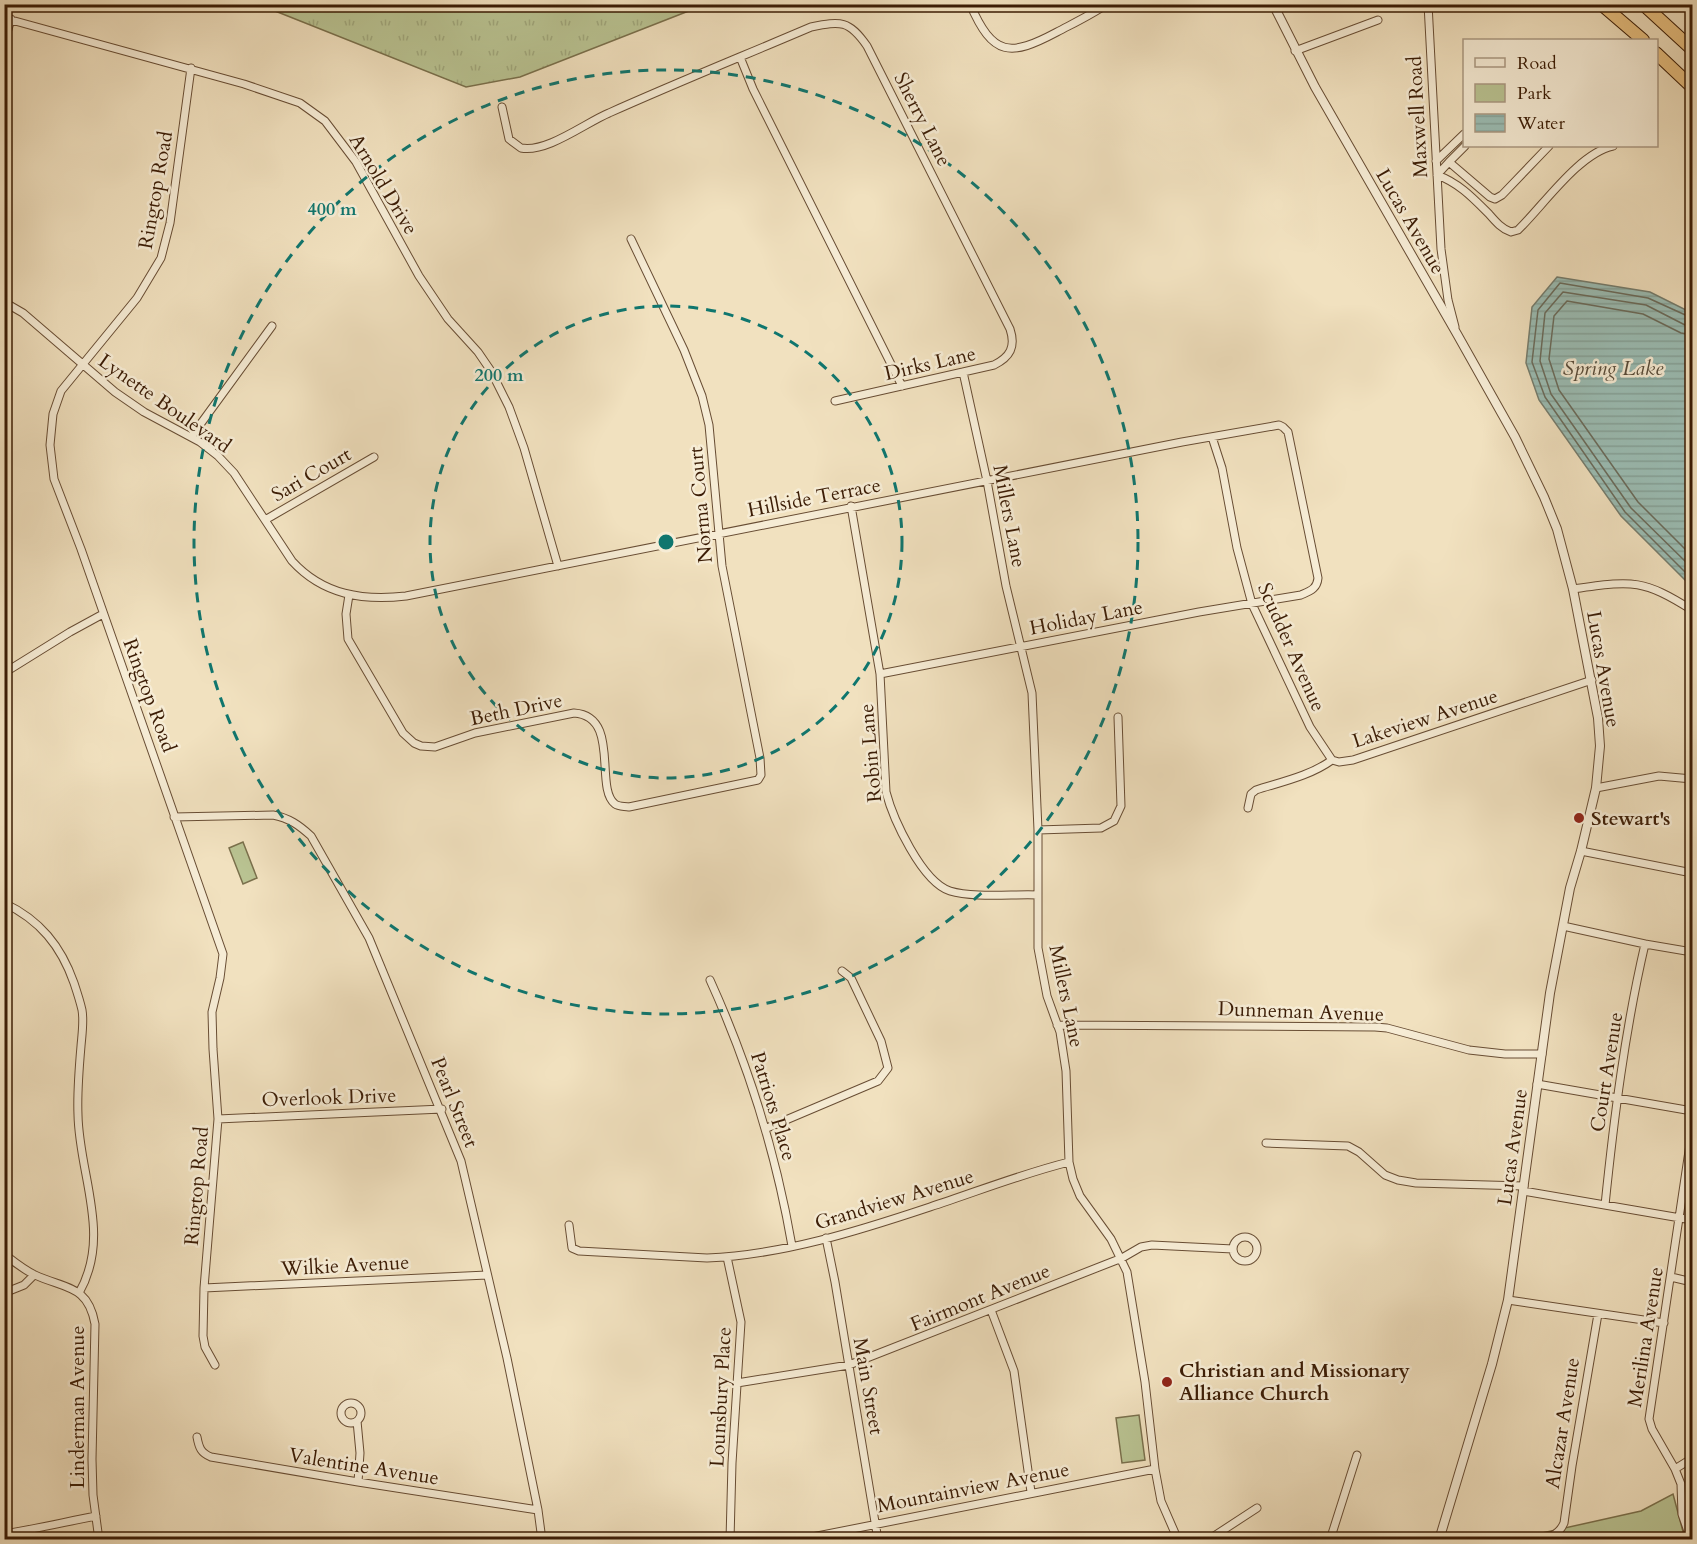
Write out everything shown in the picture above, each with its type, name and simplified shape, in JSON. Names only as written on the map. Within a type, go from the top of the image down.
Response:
[{"type":"highway","points":[[1601,4],[1642,39]]},
{"type":"highway","points":[[1643,4],[1692,49]]},
{"type":"highway","points":[[1658,55],[1692,87]]},
{"type":"street","points":[[970,4],[987,35],[997,45],[1010,50],[1032,45],[1107,4]]},
{"type":"street","name":"Lucas Avenue","points":[[1273,4],[1295,51],[1515,437],[1544,497],[1557,529],[1574,589],[1599,718],[1600,746],[1596,788],[1570,888],[1553,978],[1508,1300],[1489,1376],[1439,1539]]},
{"type":"street","name":"Maxwell Road","points":[[1428,4],[1441,249],[1448,300],[1457,334]]},
{"type":"street","points":[[4,43],[8,18]]},
{"type":"street","name":"Arnold Drive","points":[[8,18],[244,84],[309,108],[325,121],[356,162],[419,276],[448,319],[478,352],[491,371],[509,407],[524,448],[558,566]]},
{"type":"street","points":[[1295,51],[1378,20]]},
{"type":"street","name":"Sherry Lane","points":[[502,107],[509,138],[521,148],[536,148],[566,136],[606,114],[811,27],[834,23],[844,24],[857,32],[867,46],[1012,335]]},
{"type":"street","points":[[740,57],[753,90],[902,386]]},
{"type":"street","name":"Ringtop Road","points":[[191,68],[170,223],[161,258],[137,298],[61,391],[53,414],[50,456],[57,488],[81,549],[223,954],[212,1012],[218,1119],[204,1288],[203,1336],[205,1347],[215,1365]]},
{"type":"street","points":[[1436,161],[1463,136]]},
{"type":"street","points":[[1464,147],[1437,175],[1450,180],[1467,192],[1498,224],[1511,232],[1518,230],[1582,163],[1602,147]]},
{"type":"street","points":[[1449,162],[1495,199],[1508,189],[1548,147]]},
{"type":"street","name":"Norma Court","points":[[631,239],[684,350],[702,396],[709,425],[722,566],[760,758],[761,775],[758,780]]},
{"type":"street","name":"Lynette Boulevard","points":[[4,302],[23,313],[115,392],[144,412],[191,437],[218,456],[234,473],[301,570],[332,590],[349,595]]},
{"type":"street","points":[[191,437],[272,326]]},
{"type":"street","name":"Dirks Lane","points":[[835,401],[994,365],[1011,353],[1012,335]]},
{"type":"street","name":"Millers Lane","points":[[963,372],[987,481],[1006,586],[1032,693],[1038,830],[1038,948],[1047,996],[1059,1032],[1066,1080],[1069,1162],[1080,1196],[1122,1258],[1127,1272],[1133,1299],[1161,1502],[1178,1539]]},
{"type":"street","name":"Hillside Terrace","points":[[349,595],[382,599],[406,596],[850,506],[1279,425],[1286,429],[1291,442],[1318,578],[1313,590],[1299,596]]},
{"type":"street","name":"Scudder Avenue","points":[[1212,436],[1222,468],[1252,604],[1310,727],[1332,760]]},
{"type":"street","name":"Sari Court","points":[[265,520],[374,457]]},
{"type":"street","name":"Robin Lane","points":[[850,506],[880,674],[886,792],[891,811],[925,871],[943,888],[963,894],[1038,895]]},
{"type":"street","points":[[1574,589],[1618,582],[1635,582],[1665,593],[1692,610]]},
{"type":"street","name":"Beth Drive","points":[[349,595],[346,628],[352,646],[403,733],[421,746],[435,747],[475,733],[574,713],[585,714],[597,725],[604,750],[609,793],[613,802],[618,806],[629,807],[758,780]]},
{"type":"street","name":"Holiday Lane","points":[[880,674],[1020,646],[1299,596]]},
{"type":"street","points":[[4,673],[103,614]]},
{"type":"street","name":"Lakeview Avenue","points":[[1248,808],[1251,794],[1256,790],[1305,774],[1332,760],[1339,762],[1353,760],[1593,680]]},
{"type":"street","points":[[1038,830],[1101,828],[1114,821],[1121,806],[1118,717]]},
{"type":"street","points":[[1596,788],[1659,776],[1692,779]]},
{"type":"street","name":"Pearl Street","points":[[174,817],[273,815],[298,824],[311,836],[369,938],[442,1109],[461,1161],[507,1358],[542,1539]]},
{"type":"street","points":[[1581,851],[1692,873]]},
{"type":"street","points":[[4,903],[31,917],[53,942],[74,982],[82,1010],[78,1117],[92,1197],[94,1236],[90,1267],[79,1293],[64,1285],[34,1275],[4,1254]]},
{"type":"street","points":[[1563,926],[1692,952]]},
{"type":"street","name":"Court Avenue","points":[[1605,1206],[1617,1098],[1645,944]]},
{"type":"street","points":[[766,1128],[878,1081],[888,1068],[881,1041],[856,988],[851,978],[842,971]]},
{"type":"street","name":"Patriots Place","points":[[710,980],[727,1018],[766,1128],[785,1204],[792,1246]]},
{"type":"street","name":"Dunneman Avenue","points":[[1057,1025],[1375,1027],[1387,1028],[1468,1050],[1505,1054],[1542,1054]]},
{"type":"street","points":[[1538,1084],[1692,1111]]},
{"type":"street","name":"Overlook Drive","points":[[218,1119],[442,1109]]},
{"type":"street","name":"Merilina Avenue","points":[[1691,1539],[1682,1514],[1681,1485],[1675,1469],[1652,1430],[1649,1419],[1692,1131]]},
{"type":"street","points":[[1266,1143],[1348,1146],[1359,1152],[1385,1175],[1398,1180],[1523,1189],[1605,1206],[1692,1220]]},
{"type":"street","name":"Grandview Avenue","points":[[569,1225],[572,1248],[579,1251],[706,1258],[726,1257],[826,1238],[928,1208],[1033,1171],[1069,1162]]},
{"type":"street","name":"Main Street","points":[[826,1238],[878,1539]]},
{"type":"street","name":"Fairmont Avenue","points":[[737,1383],[849,1365],[1122,1258],[1141,1247],[1152,1245],[1233,1250]]},
{"type":"street","name":"Lounsbury Place","points":[[726,1257],[741,1322],[732,1463],[730,1539]]},
{"type":"street","points":[[4,1293],[24,1285],[34,1275]]},
{"type":"street","name":"Wilkie Avenue","points":[[204,1288],[487,1275]]},
{"type":"street","points":[[1671,1277],[1692,1282]]},
{"type":"street","name":"Linderman Avenue","points":[[79,1293],[92,1308],[95,1324],[92,1460],[99,1539]]},
{"type":"street","points":[[1508,1300],[1664,1323]]},
{"type":"street","points":[[991,1310],[1014,1371],[1031,1492]]},
{"type":"street","name":"Alcazar Avenue","points":[[1532,1539],[1555,1535],[1561,1531],[1564,1523],[1575,1444],[1598,1314]]},
{"type":"street","points":[[357,1421],[360,1453],[358,1482]]},
{"type":"street","name":"Valentine Avenue","points":[[197,1437],[204,1454],[211,1457],[538,1510]]},
{"type":"street","points":[[1330,1539],[1357,1455]]},
{"type":"street","points":[[1675,1469],[1690,1459]]},
{"type":"street","name":"Mountainview Avenue","points":[[797,1539],[1155,1469]]},
{"type":"street","points":[[1208,1539],[1257,1508]]},
{"type":"street","points":[[4,1534],[40,1529],[96,1516]]},
{"type":"green space","points":[[260,5],[704,5],[520,77],[466,87]]},
{"type":"green space","points":[[243,842],[257,878],[243,884],[229,848]]},
{"type":"green space","points":[[1139,1415],[1145,1460],[1122,1463],[1116,1418]]},
{"type":"green space","points":[[1673,1494],[1685,1539],[1511,1540],[1641,1511]]},
{"type":"water","name":"Spring Lake","points":[[1557,277],[1650,292],[1692,313],[1692,587],[1621,516],[1539,400],[1526,363],[1532,307]]},
{"type":"place","name":"Stewart's","points":[[1579,818]]},
{"type":"place","name":"Christian and Missionary Alliance Church","points":[[1167,1382]]}]
